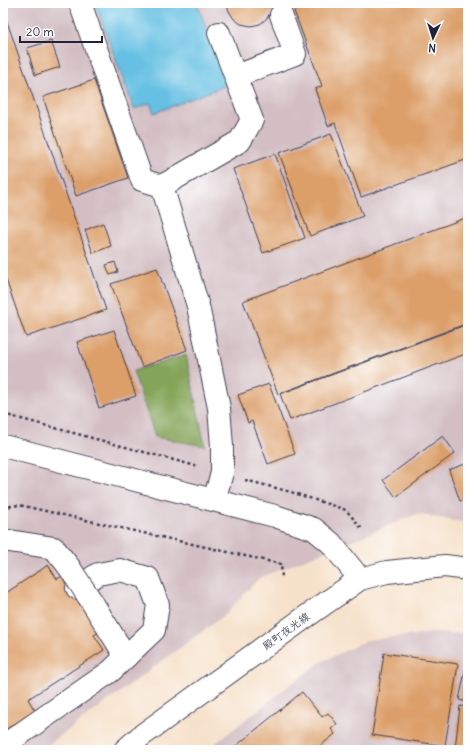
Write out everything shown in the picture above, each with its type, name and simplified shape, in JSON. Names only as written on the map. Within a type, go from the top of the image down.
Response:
[{"type":"street","points":[[80,3],[142,180],[162,186],[240,141],[252,120],[219,33]]},
{"type":"street","points":[[236,76],[295,54],[281,15]]},
{"type":"street","points":[[162,186],[198,306],[219,408],[222,446],[222,473],[214,500]]},
{"type":"street","points":[[3,446],[275,516],[314,529],[331,543],[360,579]]},
{"type":"street","points":[[3,540],[54,548],[69,567],[83,593],[126,657]]},
{"type":"street","name":"殿町夜光線","points":[[125,750],[141,736],[360,579],[387,572],[445,566],[468,569]]},
{"type":"street","points":[[3,746],[112,671],[154,630],[158,605],[148,578],[120,570],[98,574],[83,593]]},
{"type":"path","points":[[3,414],[291,492],[346,510],[363,530]]},
{"type":"path","points":[[3,507],[18,505],[281,564],[282,579]]},
{"type":"shaded area","points":[[3,3],[468,3],[468,523],[417,514],[259,578],[226,614],[41,750],[3,750]]},
{"type":"shaded area","points":[[430,633],[468,633],[468,750],[207,750],[319,663],[368,640]]},
{"type":"green space","points":[[186,355],[205,446],[155,437],[133,371]]},
{"type":"water","points":[[95,3],[197,3],[227,85],[154,113],[150,103],[134,109]]},
{"type":"building","points":[[226,3],[274,3],[267,18],[260,24],[251,26],[241,24],[234,19]]},
{"type":"building","points":[[315,3],[370,3],[371,5],[376,3],[468,3],[468,159],[361,197],[335,123],[328,126],[315,89],[322,86],[294,11]]},
{"type":"building","points":[[3,10],[106,310],[26,337],[3,271]]},
{"type":"building","points":[[51,41],[60,67],[35,75],[27,48]]},
{"type":"building","points":[[94,80],[128,178],[76,196],[43,97]]},
{"type":"building","points":[[331,134],[363,216],[310,236],[279,153]]},
{"type":"building","points":[[275,154],[305,238],[263,253],[233,169]]},
{"type":"building","points":[[468,217],[468,323],[278,394],[243,301]]},
{"type":"building","points":[[103,223],[111,246],[93,253],[85,230]]},
{"type":"building","points":[[115,262],[118,272],[110,275],[106,265]]},
{"type":"building","points":[[157,268],[187,350],[142,367],[111,284]]},
{"type":"building","points":[[468,324],[468,353],[290,420],[280,394]]},
{"type":"building","points":[[114,330],[136,396],[99,408],[77,342]]},
{"type":"building","points":[[269,384],[295,454],[268,464],[252,421],[248,423],[238,395]]},
{"type":"building","points":[[443,436],[455,453],[396,497],[383,480]]},
{"type":"building","points":[[468,463],[468,498],[460,501],[449,470]]},
{"type":"building","points":[[48,565],[57,579],[64,575],[101,631],[94,635],[104,650],[28,699],[35,711],[5,730],[3,727],[3,595]]},
{"type":"building","points":[[384,653],[458,664],[445,746],[372,735]]},
{"type":"building","points":[[468,662],[468,702],[459,700]]},
{"type":"building","points":[[302,692],[322,717],[328,713],[337,724],[331,729],[335,734],[315,750],[231,750]]},
{"type":"building","points":[[460,706],[468,707],[468,750],[455,749]]}]
